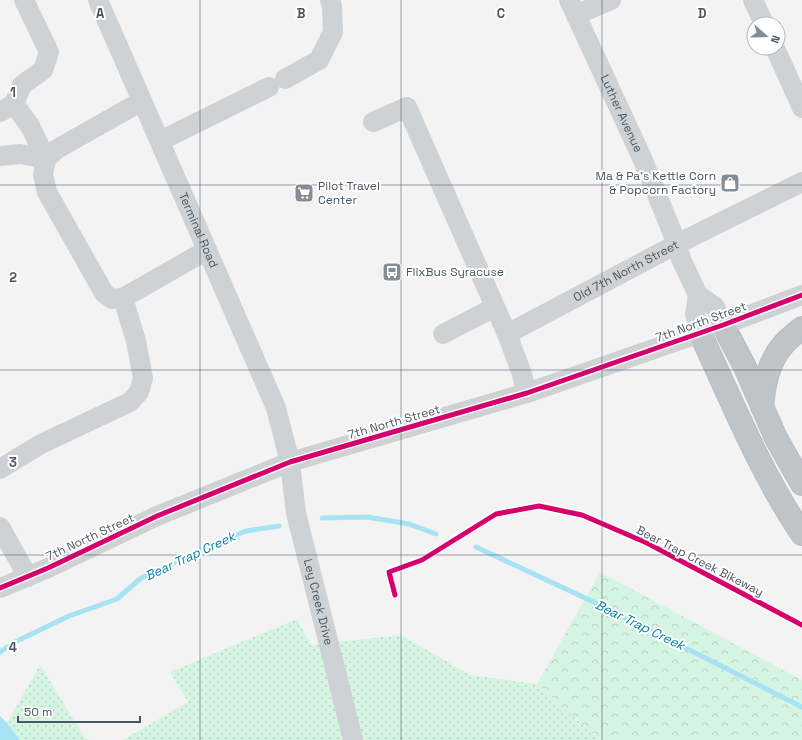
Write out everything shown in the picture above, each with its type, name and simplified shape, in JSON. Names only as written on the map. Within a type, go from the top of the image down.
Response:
[{"type":"highway","points":[[723,325],[745,367],[776,438],[802,484]]},
{"type":"highway","points":[[762,407],[764,385],[775,355],[783,344],[802,328]]},
{"type":"highway","points":[[700,333],[763,465],[789,514],[802,534]]},
{"type":"street","points":[[24,0],[49,52],[43,70],[22,85],[7,108],[30,126],[52,154]]},
{"type":"street","name":"Terminal Road","points":[[98,0],[276,408],[290,462]]},
{"type":"street","points":[[160,141],[277,83],[319,60],[333,32],[332,6],[330,0]]},
{"type":"street","points":[[572,7],[610,0]]},
{"type":"street","points":[[753,0],[760,16]]},
{"type":"street","name":"Luther Avenue","points":[[572,7],[642,158],[677,244],[681,259],[698,295]]},
{"type":"street","points":[[779,56],[802,108]]},
{"type":"street","points":[[0,156],[20,154],[52,154],[142,100]]},
{"type":"street","points":[[373,122],[407,107],[507,334],[521,371],[527,393]]},
{"type":"street","points":[[52,154],[43,174],[47,192],[104,293],[112,299],[123,298],[207,250]]},
{"type":"street","name":"Old 7th North Street","points":[[507,334],[677,244],[802,182]]},
{"type":"street","points":[[700,333],[695,314],[698,295],[715,306],[723,325]]},
{"type":"street","name":"7th North Street","points":[[0,588],[28,577],[157,516],[290,462],[527,393],[723,325],[802,295]]},
{"type":"street","points":[[0,469],[41,444],[130,402],[139,392],[143,378],[136,341],[123,298]]},
{"type":"street","points":[[443,334],[495,307]]},
{"type":"street","name":"Ley Creek Drive","points":[[290,462],[296,513],[353,740]]},
{"type":"street","points":[[0,527],[28,577]]},
{"type":"green space","points":[[600,572],[802,680],[802,740],[600,740],[537,684]]},
{"type":"green space","points":[[297,619],[311,645],[401,635],[470,675],[537,684],[600,740],[123,740],[188,702],[170,672]]},
{"type":"green space","points":[[40,665],[85,738],[91,740],[20,740],[7,723]]},
{"type":"water","points":[[0,716],[7,723],[20,740],[0,740]]},
{"type":"waterway","name":"Bear Trap Creek","points":[[322,518],[367,517],[409,524],[436,534]]},
{"type":"waterway","name":"Bear Trap Creek","points":[[0,652],[15,642],[69,616],[117,599],[141,578],[218,542],[246,531],[279,526]]},
{"type":"waterway","name":"Bear Trap Creek","points":[[476,547],[613,611],[802,707]]},
{"type":"cycle path","points":[[0,588],[48,568],[157,516],[290,462],[527,393],[723,325],[802,295]]},
{"type":"cycle path","name":"Bear Trap Creek Bikeway","points":[[395,595],[389,572],[422,560],[496,514],[539,506],[582,515],[647,543],[802,625]]},
{"type":"place","name":"Ma & Pa's Kettle Corn & Popcorn Factory","points":[[730,183]]},
{"type":"place","name":"Pilot Travel Center","points":[[304,193]]},
{"type":"place","name":"FlixBus Syracuse","points":[[392,272]]}]
